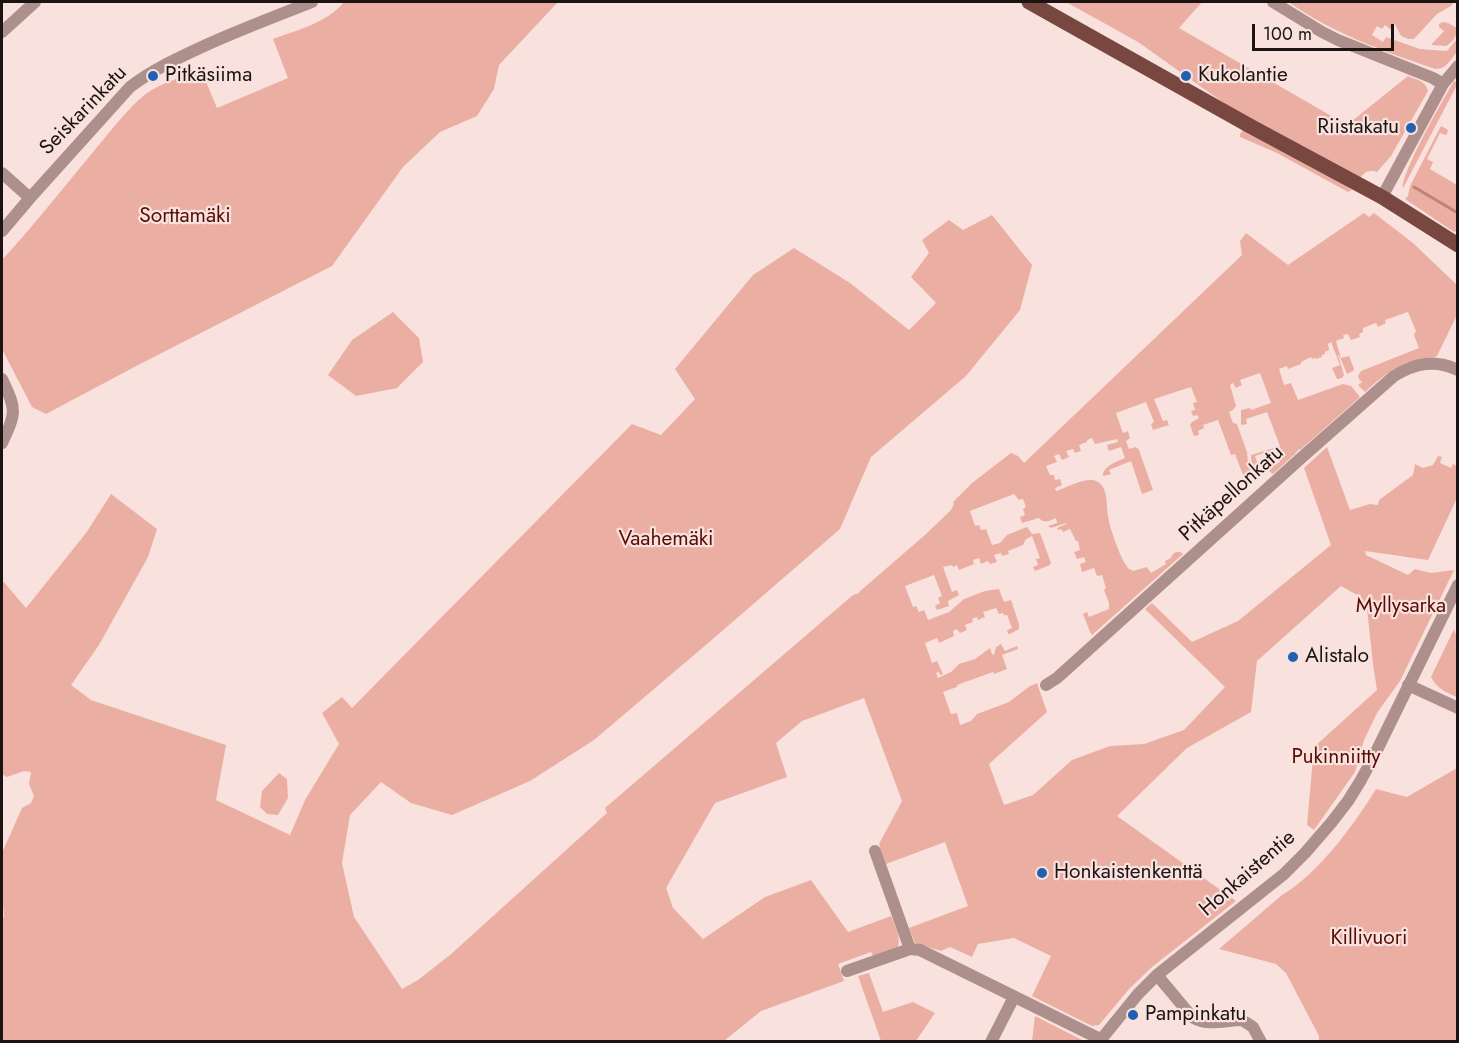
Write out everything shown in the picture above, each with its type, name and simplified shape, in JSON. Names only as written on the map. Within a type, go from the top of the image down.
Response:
[{"type":"main road","points":[[1029,2],[1382,197],[1458,245]]},
{"type":"street","points":[[2,32],[35,2]]},
{"type":"street","name":"Seiskarinkatu","points":[[2,231],[130,87],[144,76],[237,31],[312,2]]},
{"type":"street","points":[[1273,2],[1330,36],[1443,84]]},
{"type":"street","points":[[1382,197],[1443,84],[1458,66]]},
{"type":"street","points":[[2,173],[30,198]]},
{"type":"street","name":"Pitkäpellonkatu","points":[[1046,685],[1058,678],[1394,376],[1412,367],[1429,363],[1448,365],[1458,370]]},
{"type":"street","points":[[2,379],[13,404],[13,413],[12,422],[2,443]]},
{"type":"street","name":"Honkaistentie","points":[[1100,1040],[1157,975],[1284,874],[1321,836],[1361,780],[1458,585]]},
{"type":"street","points":[[1408,685],[1458,708]]},
{"type":"street","points":[[875,852],[910,949]]},
{"type":"street","points":[[847,971],[910,949],[920,950],[1100,1040]]},
{"type":"street","points":[[1157,975],[1192,1017],[1199,1021],[1212,1023],[1242,1020],[1253,1027],[1261,1041]]},
{"type":"street","points":[[991,1041],[1014,997]]},
{"type":"green space","name":"Sorttamäki","points":[[344,2],[558,2],[499,65],[494,89],[477,116],[440,132],[403,167],[332,266],[46,414],[32,407],[2,349],[2,260],[135,103],[150,91],[201,70],[217,108],[288,78],[273,39],[320,21]]},
{"type":"green space","points":[[1066,2],[1202,2],[1179,28],[1347,125],[1408,76],[1423,83],[1428,91],[1391,156],[1377,172],[1367,172],[1360,178],[1231,108],[1138,42]]},
{"type":"green space","points":[[1291,2],[1454,2],[1437,14],[1414,39],[1401,36],[1395,24],[1392,25],[1393,31],[1385,25],[1382,29],[1377,26],[1372,35],[1383,42],[1386,37],[1420,49],[1447,51],[1457,39],[1457,52],[1444,67],[1432,68],[1341,32],[1306,14]]},
{"type":"green space","points":[[1443,22],[1457,28],[1456,36],[1446,46],[1431,45],[1444,31],[1439,27],[1439,24]]},
{"type":"green space","points":[[1454,81],[1457,85],[1403,188],[1416,152]]},
{"type":"green space","points":[[1441,126],[1448,130],[1447,134],[1440,133],[1427,159],[1433,162],[1430,169],[1457,185],[1457,233],[1405,199]]},
{"type":"green space","points":[[1243,130],[1315,165],[1352,190],[1348,192],[1277,153],[1240,137]]},
{"type":"green space","points":[[1364,213],[1369,217],[1374,213],[1413,243],[1457,285],[1457,315],[1437,356],[1397,367],[1365,392],[1358,385],[1362,382],[1358,376],[1361,371],[1419,348],[1414,335],[1416,331],[1408,312],[1385,320],[1386,323],[1378,327],[1376,323],[1363,328],[1363,332],[1359,334],[1360,337],[1351,340],[1348,334],[1336,341],[1341,358],[1349,356],[1354,369],[1347,374],[1338,355],[1344,375],[1342,378],[1337,379],[1332,368],[1340,365],[1331,342],[1328,344],[1329,350],[1322,357],[1312,359],[1311,357],[1288,369],[1287,366],[1279,369],[1284,385],[1291,383],[1298,400],[1343,384],[1351,386],[1360,397],[1273,474],[1269,471],[1270,467],[1280,462],[1276,449],[1255,456],[1260,470],[1257,472],[1251,457],[1251,455],[1280,446],[1267,412],[1246,419],[1247,424],[1241,424],[1241,410],[1250,408],[1251,410],[1271,403],[1260,373],[1240,380],[1242,385],[1236,388],[1233,383],[1230,385],[1236,406],[1229,412],[1233,423],[1237,424],[1247,452],[1251,473],[1243,475],[1235,454],[1231,455],[1218,420],[1203,425],[1204,428],[1198,431],[1199,435],[1194,436],[1190,425],[1199,418],[1197,415],[1193,416],[1191,411],[1195,410],[1193,403],[1197,402],[1191,387],[1154,399],[1163,421],[1167,420],[1169,425],[1153,430],[1151,424],[1154,422],[1146,402],[1116,413],[1123,433],[1128,431],[1130,438],[1126,441],[1129,449],[1136,447],[1139,450],[1153,490],[1142,494],[1131,461],[1109,470],[1111,474],[1103,476],[1108,467],[1125,458],[1121,447],[1109,451],[1107,445],[1118,442],[1117,439],[1095,444],[1092,438],[1079,445],[1081,451],[1075,453],[1073,449],[1066,451],[1069,457],[1062,460],[1059,454],[1054,456],[1057,462],[1046,466],[1050,475],[1054,475],[1055,480],[1060,479],[1062,485],[1055,488],[1056,491],[1088,480],[1097,482],[1104,489],[1113,534],[1129,569],[1133,571],[1147,567],[1151,573],[1166,564],[1165,561],[1174,553],[1183,554],[1092,635],[1083,614],[1087,612],[1089,617],[1109,609],[1102,575],[1097,576],[1094,568],[1082,572],[1080,564],[1086,562],[1084,557],[1077,559],[1074,552],[1080,550],[1078,541],[1070,529],[1063,532],[1057,528],[1066,523],[1051,528],[1048,526],[1057,523],[1056,518],[1045,521],[1039,518],[1022,523],[1020,517],[1025,515],[1023,509],[1026,507],[1023,499],[1019,500],[1014,494],[970,511],[975,526],[979,525],[981,530],[986,529],[992,545],[1000,543],[1007,535],[1027,527],[1032,534],[1040,533],[1050,565],[1035,571],[1033,567],[1038,565],[1036,559],[1040,558],[1032,536],[1026,539],[1023,545],[1008,551],[1009,554],[994,555],[997,562],[990,564],[988,561],[981,564],[979,558],[973,560],[974,564],[959,570],[957,565],[943,567],[952,592],[957,590],[959,595],[948,601],[949,606],[937,610],[935,606],[940,603],[938,598],[942,596],[934,575],[905,586],[913,607],[916,606],[919,612],[924,610],[928,620],[949,612],[964,599],[985,591],[999,589],[1004,602],[1011,600],[1019,629],[1010,634],[1007,630],[1012,628],[1007,615],[999,614],[996,608],[983,612],[985,617],[978,620],[977,617],[972,619],[973,622],[965,625],[967,630],[960,633],[957,629],[953,631],[954,636],[939,643],[937,638],[925,643],[932,663],[937,661],[943,674],[936,673],[938,678],[951,672],[959,664],[975,659],[990,648],[994,655],[996,647],[1001,644],[1005,651],[1017,646],[1018,649],[1002,655],[1007,669],[994,674],[993,672],[943,692],[951,714],[957,713],[960,725],[971,721],[977,714],[1009,702],[1037,683],[1047,712],[989,764],[1004,805],[1033,795],[1072,760],[1110,746],[1144,744],[1184,730],[1225,687],[1145,609],[1152,603],[1192,642],[1238,621],[1331,545],[1304,468],[1327,447],[1350,510],[1370,504],[1378,505],[1379,500],[1413,475],[1415,464],[1423,468],[1433,465],[1438,456],[1442,457],[1440,463],[1451,468],[1453,464],[1457,466],[1457,498],[1428,560],[1365,551],[1366,555],[1408,575],[1415,569],[1431,573],[1454,570],[1400,681],[1377,713],[1364,740],[1355,772],[1314,830],[1307,825],[1314,747],[1377,690],[1367,609],[1359,596],[1341,586],[1257,661],[1251,712],[1187,748],[1117,816],[1236,901],[1152,967],[1130,988],[1099,1025],[1092,1026],[1032,996],[1051,956],[1014,938],[978,944],[972,957],[950,947],[941,951],[915,943],[909,928],[968,906],[945,842],[886,864],[879,844],[902,801],[864,698],[802,721],[776,743],[787,777],[715,803],[666,888],[673,908],[703,939],[765,897],[811,880],[848,932],[891,916],[899,938],[897,950],[874,958],[871,952],[838,964],[844,981],[761,1011],[724,1041],[2,1041],[2,919],[4,916],[2,853],[22,808],[31,803],[34,796],[29,784],[31,772],[24,771],[7,777],[2,774],[2,580],[26,608],[86,533],[111,494],[157,529],[148,557],[99,645],[71,685],[91,700],[226,745],[216,800],[290,835],[305,800],[339,744],[322,713],[342,697],[352,708],[632,424],[661,435],[695,399],[675,369],[753,275],[794,248],[850,283],[909,330],[936,303],[911,277],[929,253],[922,240],[949,220],[963,230],[992,215],[1032,265],[1020,310],[966,376],[871,457],[840,529],[594,740],[530,781],[452,815],[411,803],[381,782],[350,815],[342,863],[354,917],[402,989],[418,980],[450,955],[607,813],[605,808],[925,535],[951,510],[953,502],[972,483],[1011,453],[1018,456],[1024,463],[1242,255],[1240,241],[1246,233],[1288,265]]},
{"type":"green space","points":[[393,312],[419,338],[423,362],[397,388],[356,396],[328,375],[352,340]]},
{"type":"green space","points":[[1454,629],[1457,638],[1457,697],[1439,687],[1431,677]]},
{"type":"green space","name":"Killivuori","points":[[1457,768],[1457,1041],[1319,1041],[1319,1036],[1286,973],[1276,964],[1219,949],[1322,862],[1346,833],[1376,789],[1407,797]]},
{"type":"green space","points":[[279,773],[287,779],[288,798],[278,815],[267,814],[260,807],[262,791]]},
{"type":"green space","points":[[869,973],[883,1012],[913,1002],[935,1013],[916,1041],[881,1041],[858,976]]},
{"type":"green space","points":[[1035,1016],[1082,1040],[1084,1041],[1032,1041]]},
{"type":"waterway","points":[[1414,187],[1458,213]]},
{"type":"place","name":"Pitkäsiima","points":[[153,76]]},
{"type":"place","name":"Kukolantie","points":[[1186,76]]},
{"type":"place","name":"Riistakatu","points":[[1411,128]]},
{"type":"place","name":"Alistalo","points":[[1293,657]]},
{"type":"place","name":"Honkaistenkenttä","points":[[1042,873]]},
{"type":"place","name":"Pampinkatu","points":[[1133,1015]]},
{"type":"park label","name":"Vaahemäki","points":[[666,540]]},
{"type":"park label","name":"Myllysarka","points":[[1401,607]]},
{"type":"park label","name":"Pukinniitty","points":[[1336,758]]}]
